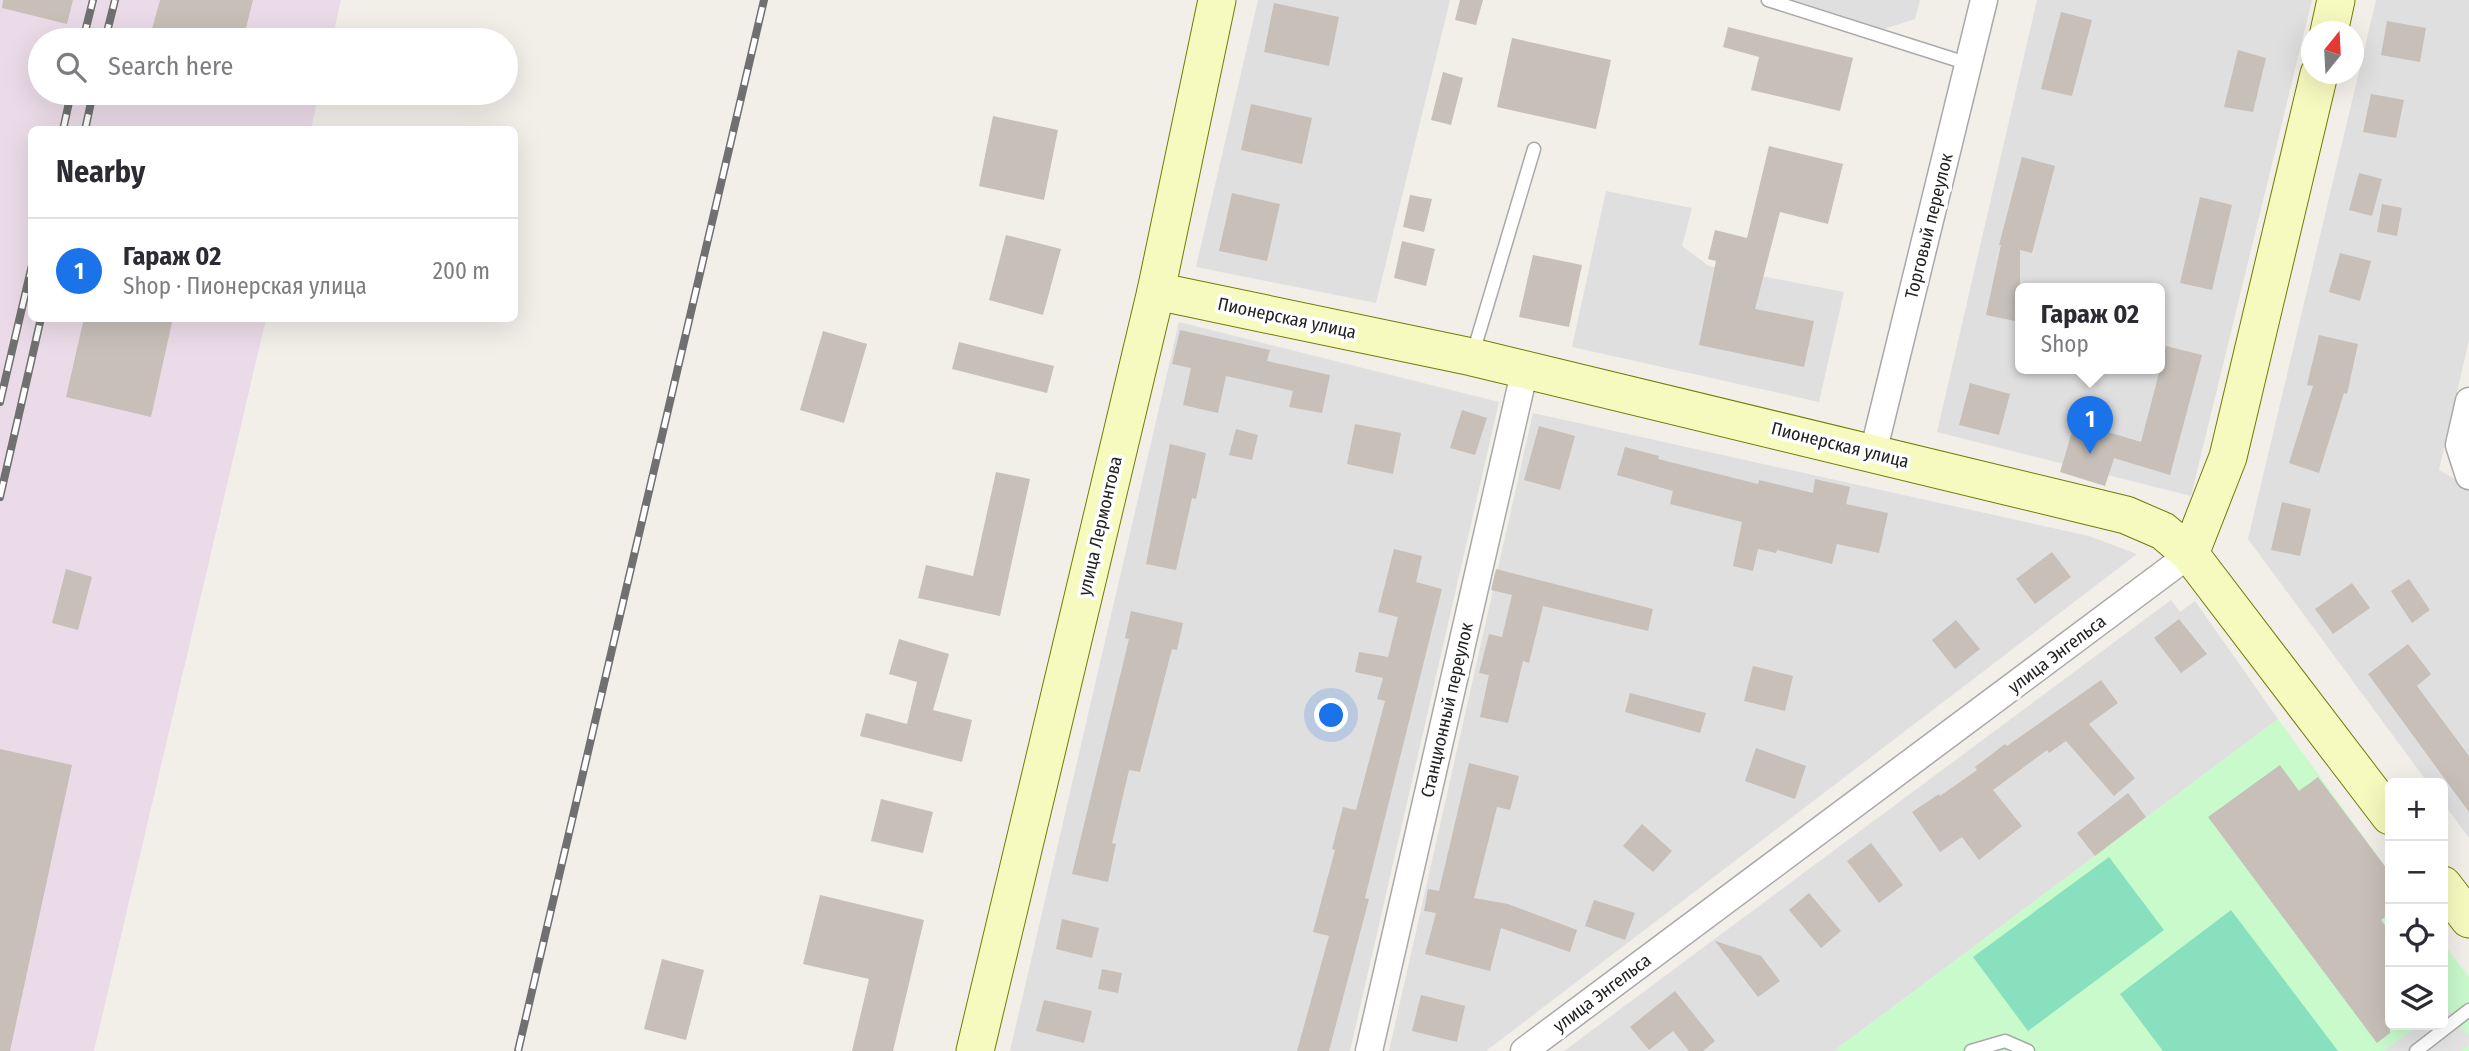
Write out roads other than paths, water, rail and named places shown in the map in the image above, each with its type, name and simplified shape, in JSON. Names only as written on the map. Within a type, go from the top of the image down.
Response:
[{"type":"street","name":"улица Лермонтова","points":[[975,1051],[1156,291],[1217,0]]},
{"type":"street","name":"Торговый переулок","points":[[1873,453],[1984,0]]},
{"type":"street","points":[[2331,21],[2336,0]]},
{"type":"street","points":[[2190,554],[2228,457],[2317,84]]},
{"type":"street","name":"Пионерская улица","points":[[1156,291],[1525,369],[2126,515],[2163,531],[2190,554],[2385,809]]},
{"type":"street","name":"Станционный переулок","points":[[1369,1051],[1525,369]]},
{"type":"street","points":[[2469,401],[2459,445],[2469,476]]},
{"type":"street","name":"улица Энгельса","points":[[1524,1051],[2190,554]]},
{"type":"street","points":[[2448,892],[2469,919]]},
{"type":"lane","points":[[1768,0],[1969,64]]},
{"type":"lane","points":[[1472,357],[1534,149]]},
{"type":"lane","points":[[2416,1051],[2469,1010]]},
{"type":"lane","points":[[1971,1051],[2004,1041],[2028,1051]]},
{"type":"railway","points":[[86,28],[93,0]]},
{"type":"railway","points":[[108,28],[115,0]]},
{"type":"railway","points":[[518,1051],[764,0]]},
{"type":"railway","points":[[64,126],[68,105]]},
{"type":"railway","points":[[86,126],[90,105]]},
{"type":"railway","points":[[0,402],[28,282]]},
{"type":"railway","points":[[0,497],[40,322]]},
{"type":"place","name":"Гараж 02","points":[[2090,454]]}]
